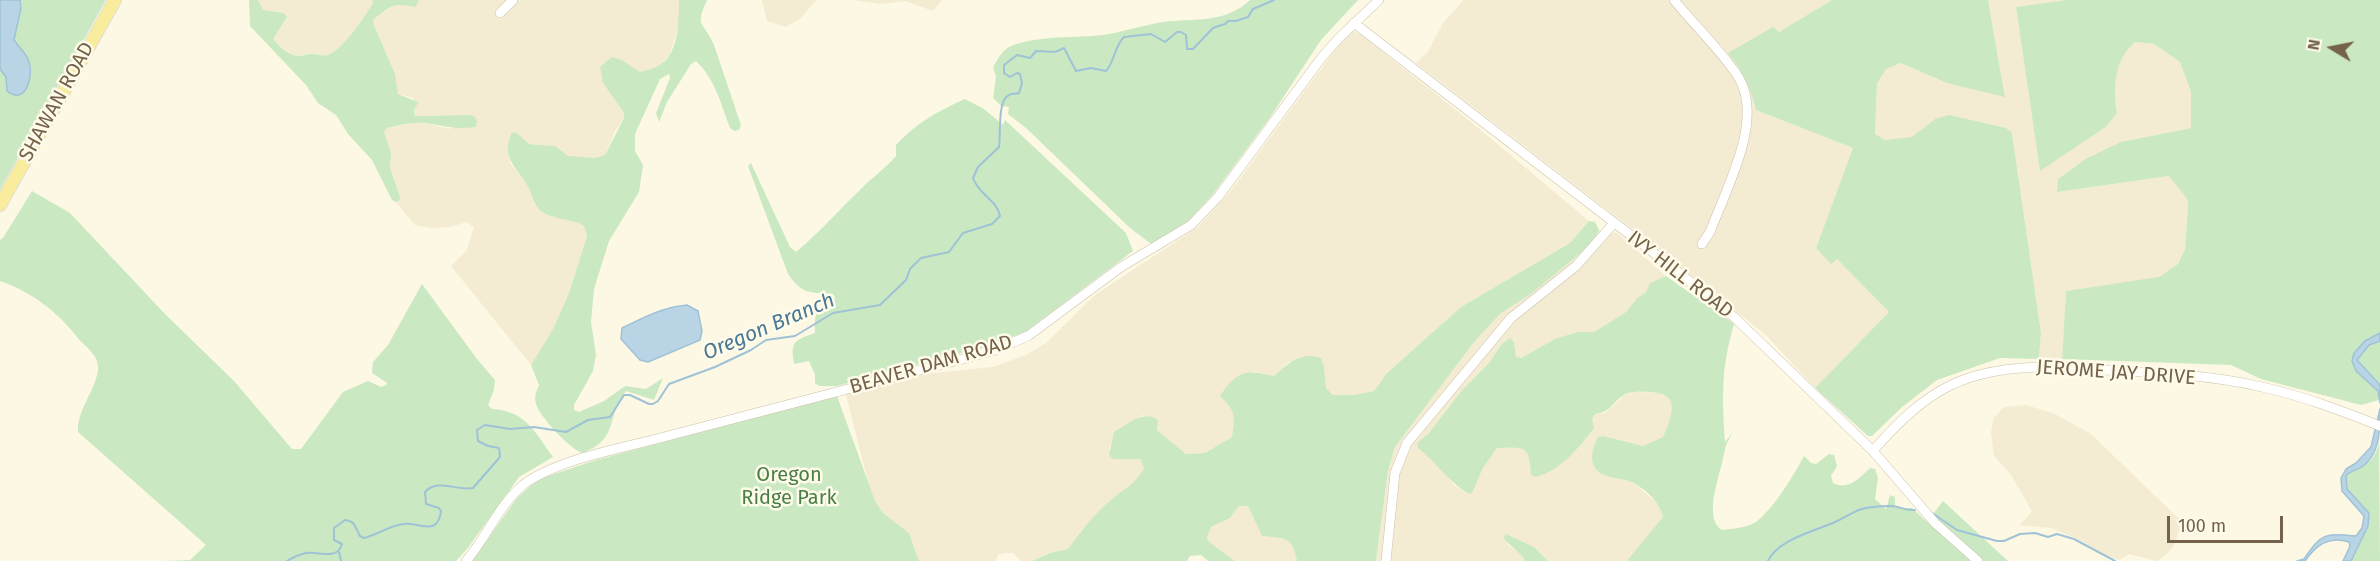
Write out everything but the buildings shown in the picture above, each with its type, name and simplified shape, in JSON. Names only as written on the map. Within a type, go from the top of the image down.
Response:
[{"type":"main road","name":"SHAWAN ROAD","points":[[0,205],[115,0]]},
{"type":"street","points":[[500,13],[513,0]]},
{"type":"street","name":"BEAVER DAM ROAD","points":[[466,561],[513,496],[523,486],[547,471],[596,455],[963,359],[995,350],[1028,336],[1088,290],[1148,250],[1178,234],[1204,214],[1322,57],[1378,0]]},
{"type":"street","points":[[1674,0],[1732,68],[1745,91],[1748,104],[1748,124],[1742,147],[1710,232],[1702,244]]},
{"type":"street","name":"IVY HILL ROAD","points":[[1354,23],[1735,318],[1873,451],[1935,523],[1978,561]]},
{"type":"street","points":[[1386,561],[1392,490],[1400,456],[1407,443],[1510,318],[1576,266],[1614,224]]},
{"type":"street","name":"JEROME JAY DRIVE","points":[[1873,451],[1908,413],[1941,389],[1981,373],[2023,367],[2229,381],[2260,386],[2312,400],[2380,426]]},
{"type":"shaded area","points":[[258,0],[372,0],[373,2],[369,12],[332,54],[326,56],[310,53],[299,56],[289,53],[272,39],[287,18],[284,13],[262,10]]},
{"type":"shaded area","points":[[419,0],[679,0],[679,24],[670,54],[660,66],[640,72],[622,60],[603,83],[624,113],[624,118],[615,131],[605,155],[595,158],[568,157],[555,146],[529,144],[517,133],[512,132],[510,136],[508,147],[510,163],[527,184],[535,205],[543,213],[579,223],[584,226],[587,236],[569,293],[553,329],[531,365],[451,266],[467,250],[474,227],[466,222],[451,227],[431,228],[415,225],[396,202],[401,198],[390,168],[391,153],[384,132],[387,128],[408,123],[424,123],[449,129],[470,115],[415,116],[414,98],[398,94],[396,90],[395,74],[373,20],[394,5],[399,3],[414,7]]},
{"type":"shaded area","points":[[762,0],[816,0],[801,18],[786,27],[767,21]]},
{"type":"shaded area","points":[[854,0],[942,0],[933,11],[905,1],[880,4]]},
{"type":"shaded area","points":[[1464,0],[1832,0],[1779,32],[1729,53],[1740,68],[1753,94],[1756,110],[1853,148],[1816,248],[1837,259],[1889,312],[1815,388],[1767,336],[1665,254],[1416,63],[1428,52],[1443,23]]},
{"type":"shaded area","points":[[1988,0],[2066,0],[2016,7],[2040,170],[2106,127],[2117,113],[2115,74],[2125,50],[2135,42],[2154,44],[2180,62],[2191,92],[2191,128],[2121,142],[2087,158],[2058,179],[2057,192],[2169,176],[2187,199],[2188,205],[2185,249],[2178,264],[2159,278],[2066,291],[2062,359],[2039,359],[2041,333],[2012,133],[1935,119],[1912,138],[1885,140],[1875,134],[1877,84],[1886,69],[1901,63],[1947,83],[2005,96]]},
{"type":"shaded area","points":[[1353,31],[1360,34],[1471,122],[1589,221],[1570,243],[1461,307],[1387,373],[1374,391],[1353,395],[1333,395],[1326,388],[1324,367],[1290,361],[1274,376],[1252,371],[1232,407],[1235,418],[1232,437],[1205,453],[1186,454],[1157,430],[1158,420],[1143,415],[1115,432],[1109,449],[1113,459],[1140,459],[1144,468],[1136,482],[1111,500],[1079,533],[1068,549],[1050,553],[1032,561],[1021,561],[1013,553],[1003,553],[998,555],[996,561],[919,561],[909,533],[883,513],[872,497],[846,395],[924,374],[993,367],[1026,355],[1046,343],[1095,295],[1198,227],[1230,192],[1335,50]]},
{"type":"shaded area","points":[[1599,230],[1617,233],[1666,276],[1650,283],[1646,292],[1637,298],[1626,312],[1594,332],[1578,332],[1557,338],[1521,358],[1516,358],[1514,342],[1510,339],[1501,345],[1489,363],[1463,389],[1428,434],[1417,443],[1418,448],[1435,461],[1454,485],[1467,494],[1472,493],[1483,468],[1497,448],[1522,448],[1530,454],[1531,475],[1595,414],[1605,413],[1625,395],[1636,392],[1661,393],[1670,399],[1673,408],[1672,418],[1663,437],[1643,446],[1603,436],[1598,437],[1593,446],[1602,474],[1632,482],[1660,505],[1666,533],[1643,561],[1548,561],[1534,547],[1506,543],[1525,558],[1524,561],[1376,561],[1388,471],[1395,447],[1474,342],[1501,313],[1531,294],[1594,242]]},
{"type":"shaded area","points":[[2026,405],[2055,414],[2091,434],[2178,518],[2180,529],[2173,547],[2163,557],[2156,561],[2129,554],[2119,560],[2051,528],[2020,525],[2032,511],[2011,475],[1994,456],[1991,433],[1993,419],[2004,407]]},
{"type":"shaded area","points":[[1239,506],[1248,506],[1262,536],[1287,539],[1294,546],[1297,561],[1235,561],[1209,542],[1207,537],[1211,527],[1230,518]]},
{"type":"green space","points":[[0,0],[106,0],[0,190]]},
{"type":"green space","points":[[249,0],[258,0],[263,10],[284,13],[287,17],[273,39],[288,53],[300,56],[333,53],[360,23],[373,2],[372,0],[419,0],[415,7],[392,6],[373,20],[395,74],[398,94],[418,102],[414,111],[415,116],[470,115],[475,117],[476,127],[457,128],[420,123],[387,128],[384,132],[391,153],[390,168],[401,199],[396,202],[392,200],[372,160],[348,134],[336,115],[318,103],[306,85],[250,26]]},
{"type":"green space","points":[[679,0],[707,0],[701,21],[714,45],[741,125],[739,130],[734,131],[730,128],[713,84],[696,61],[691,64],[667,102],[659,122],[656,113],[670,78],[669,74],[660,79],[635,134],[635,151],[643,165],[639,192],[609,241],[594,289],[591,322],[596,355],[593,371],[574,405],[574,410],[579,412],[604,401],[625,386],[646,389],[663,378],[654,400],[626,391],[615,411],[607,435],[594,448],[582,453],[563,439],[539,410],[535,399],[539,385],[531,365],[553,329],[569,293],[587,236],[584,226],[579,223],[550,216],[539,209],[526,183],[510,160],[509,140],[512,132],[517,133],[529,144],[555,146],[568,156],[595,158],[605,155],[624,118],[624,113],[603,83],[600,67],[612,57],[622,60],[640,72],[656,67],[665,61],[674,46],[679,17]]},
{"type":"green space","points":[[1250,0],[1358,0],[1321,40],[1271,116],[1214,193],[1187,222],[1151,244],[1129,227],[1026,128],[1008,114],[1009,107],[1001,106],[993,98],[996,77],[993,67],[1003,52],[1011,46],[1034,40],[1103,35],[1163,22],[1220,16],[1240,8]]},
{"type":"green space","points":[[1832,0],[1988,0],[2005,97],[1947,83],[1901,63],[1886,69],[1877,84],[1875,134],[1885,140],[1912,137],[1935,119],[1949,115],[2006,128],[2012,133],[2041,333],[2039,359],[2000,358],[1937,380],[1902,407],[1872,436],[1868,436],[1815,388],[1889,312],[1837,259],[1831,264],[1816,248],[1853,148],[1756,110],[1745,80],[1728,53],[1773,27],[1779,32]]},
{"type":"green space","points":[[2066,0],[2380,0],[2380,333],[2365,341],[2354,353],[2356,371],[2378,391],[2379,400],[2361,405],[2261,379],[2231,365],[2062,359],[2066,291],[2159,277],[2178,264],[2185,249],[2188,205],[2187,199],[2169,176],[2057,192],[2058,179],[2087,158],[2121,142],[2191,128],[2191,92],[2180,62],[2154,44],[2135,42],[2122,57],[2119,66],[2115,94],[2117,113],[2106,127],[2040,171],[2016,7]]},
{"type":"green space","points":[[965,99],[984,109],[1003,125],[1005,120],[1126,233],[1133,251],[1025,332],[988,346],[837,386],[819,386],[815,383],[815,375],[809,361],[794,364],[793,350],[796,342],[815,333],[815,319],[818,311],[835,298],[833,294],[802,289],[788,274],[748,166],[751,163],[790,247],[796,252],[896,156],[896,145],[911,130],[928,118]]},
{"type":"green space","points":[[32,191],[70,213],[165,314],[234,381],[292,449],[301,449],[343,392],[368,381],[381,387],[386,385],[387,383],[372,373],[373,362],[388,345],[422,284],[495,380],[488,405],[492,409],[521,418],[534,431],[553,457],[519,477],[456,561],[163,561],[190,560],[206,545],[78,432],[80,416],[98,371],[95,356],[52,311],[22,290],[0,281],[0,240]]},
{"type":"green space","points":[[1589,221],[1595,222],[1599,230],[1594,242],[1531,294],[1501,313],[1474,342],[1395,447],[1388,471],[1376,561],[1297,561],[1290,542],[1282,538],[1262,536],[1248,506],[1239,506],[1230,518],[1211,527],[1207,537],[1209,542],[1235,561],[1208,561],[1201,555],[1190,556],[1187,561],[1032,561],[1050,553],[1068,549],[1099,511],[1133,483],[1140,474],[1144,468],[1140,459],[1113,459],[1109,455],[1114,432],[1130,422],[1141,417],[1152,417],[1158,420],[1157,430],[1186,454],[1205,453],[1232,437],[1234,424],[1232,410],[1220,396],[1232,381],[1242,374],[1249,373],[1274,376],[1290,363],[1307,356],[1321,358],[1326,388],[1333,395],[1353,395],[1374,391],[1387,373],[1461,307],[1570,243]]},
{"type":"green space","points":[[1666,276],[1734,324],[1724,383],[1725,442],[1733,432],[1726,447],[1713,504],[1714,519],[1722,530],[1740,528],[1757,521],[1780,495],[1804,456],[1811,463],[1816,464],[1829,454],[1834,455],[1837,466],[1831,476],[1833,483],[1849,484],[1870,468],[1875,469],[1878,478],[1875,499],[1886,509],[1890,495],[1895,497],[1895,508],[1912,508],[1927,522],[1943,501],[2008,561],[1627,561],[1663,517],[1659,506],[1644,490],[1634,483],[1606,476],[1598,471],[1594,467],[1592,452],[1598,437],[1603,436],[1643,446],[1663,437],[1672,407],[1671,401],[1660,393],[1632,392],[1618,399],[1605,411],[1595,414],[1592,418],[1594,428],[1575,451],[1562,464],[1536,477],[1531,475],[1529,458],[1524,450],[1497,448],[1483,468],[1472,493],[1468,494],[1418,448],[1417,443],[1428,434],[1463,389],[1489,363],[1501,345],[1510,338],[1514,342],[1516,357],[1521,358],[1557,338],[1578,332],[1594,332],[1626,312],[1637,298],[1646,292],[1650,283]]},
{"type":"green space","points":[[2380,341],[2380,385],[2357,361],[2369,345]]},
{"type":"green space","name":"Oregon Ridge Park","points":[[837,396],[875,501],[883,513],[909,533],[919,561],[472,561],[517,498],[535,482],[548,476],[596,460]]},
{"type":"green space","points":[[2379,440],[2380,561],[2351,561],[2368,526],[2369,513],[2347,489],[2346,476],[2370,461]]},
{"type":"green space","points":[[1506,534],[1534,547],[1548,561],[1524,561],[1524,558],[1503,538]]},
{"type":"water","points":[[0,0],[20,0],[21,8],[14,40],[28,59],[30,73],[27,87],[19,95],[7,91],[6,77],[0,69]]},
{"type":"water","points":[[687,305],[698,311],[702,331],[700,340],[648,362],[640,360],[621,339],[622,328],[661,311]]},
{"type":"water","points":[[2380,333],[2380,341],[2369,345],[2357,360],[2380,385],[2380,403],[2378,391],[2356,371],[2352,361],[2354,353],[2365,341]]},
{"type":"water","points":[[2380,409],[2376,449],[2368,462],[2346,476],[2347,489],[2369,513],[2368,526],[2351,561],[2343,561],[2350,546],[2349,542],[2335,540],[2319,546],[2305,561],[2297,561],[2304,559],[2315,544],[2325,537],[2330,535],[2356,536],[2362,528],[2364,516],[2342,491],[2341,478],[2346,469],[2356,463],[2371,447]]},
{"type":"waterway","name":"Oregon Branch","points":[[287,561],[306,553],[332,554],[336,552],[342,544],[334,540],[334,528],[345,520],[353,523],[360,536],[364,538],[399,525],[432,526],[436,524],[441,511],[439,508],[426,504],[425,492],[441,485],[473,488],[500,457],[499,448],[478,441],[477,430],[485,425],[510,429],[534,427],[566,432],[588,420],[610,417],[624,395],[653,404],[658,401],[669,384],[715,367],[751,350],[766,340],[795,336],[833,313],[880,305],[906,280],[910,269],[921,258],[949,252],[963,233],[992,224],[1000,216],[996,206],[979,189],[973,178],[978,167],[999,147],[1001,111],[1005,98],[1010,94],[1019,93],[1022,83],[1020,74],[1017,73],[1010,77],[1004,73],[1004,65],[1017,55],[1030,58],[1036,51],[1055,52],[1064,48],[1076,71],[1091,68],[1106,71],[1124,37],[1151,34],[1165,42],[1177,32],[1181,32],[1186,35],[1187,49],[1193,49],[1213,28],[1228,21],[1248,17],[1253,9],[1274,0]]},
{"type":"waterway","points":[[1768,561],[1779,547],[1858,510],[1890,506],[1915,510]]},
{"type":"waterway","points":[[1932,513],[1957,530],[1997,541],[2004,541],[2020,534],[2035,533],[2048,537],[2057,534],[2074,539],[2115,561]]},
{"type":"waterway","points":[[339,552],[341,561]]}]
